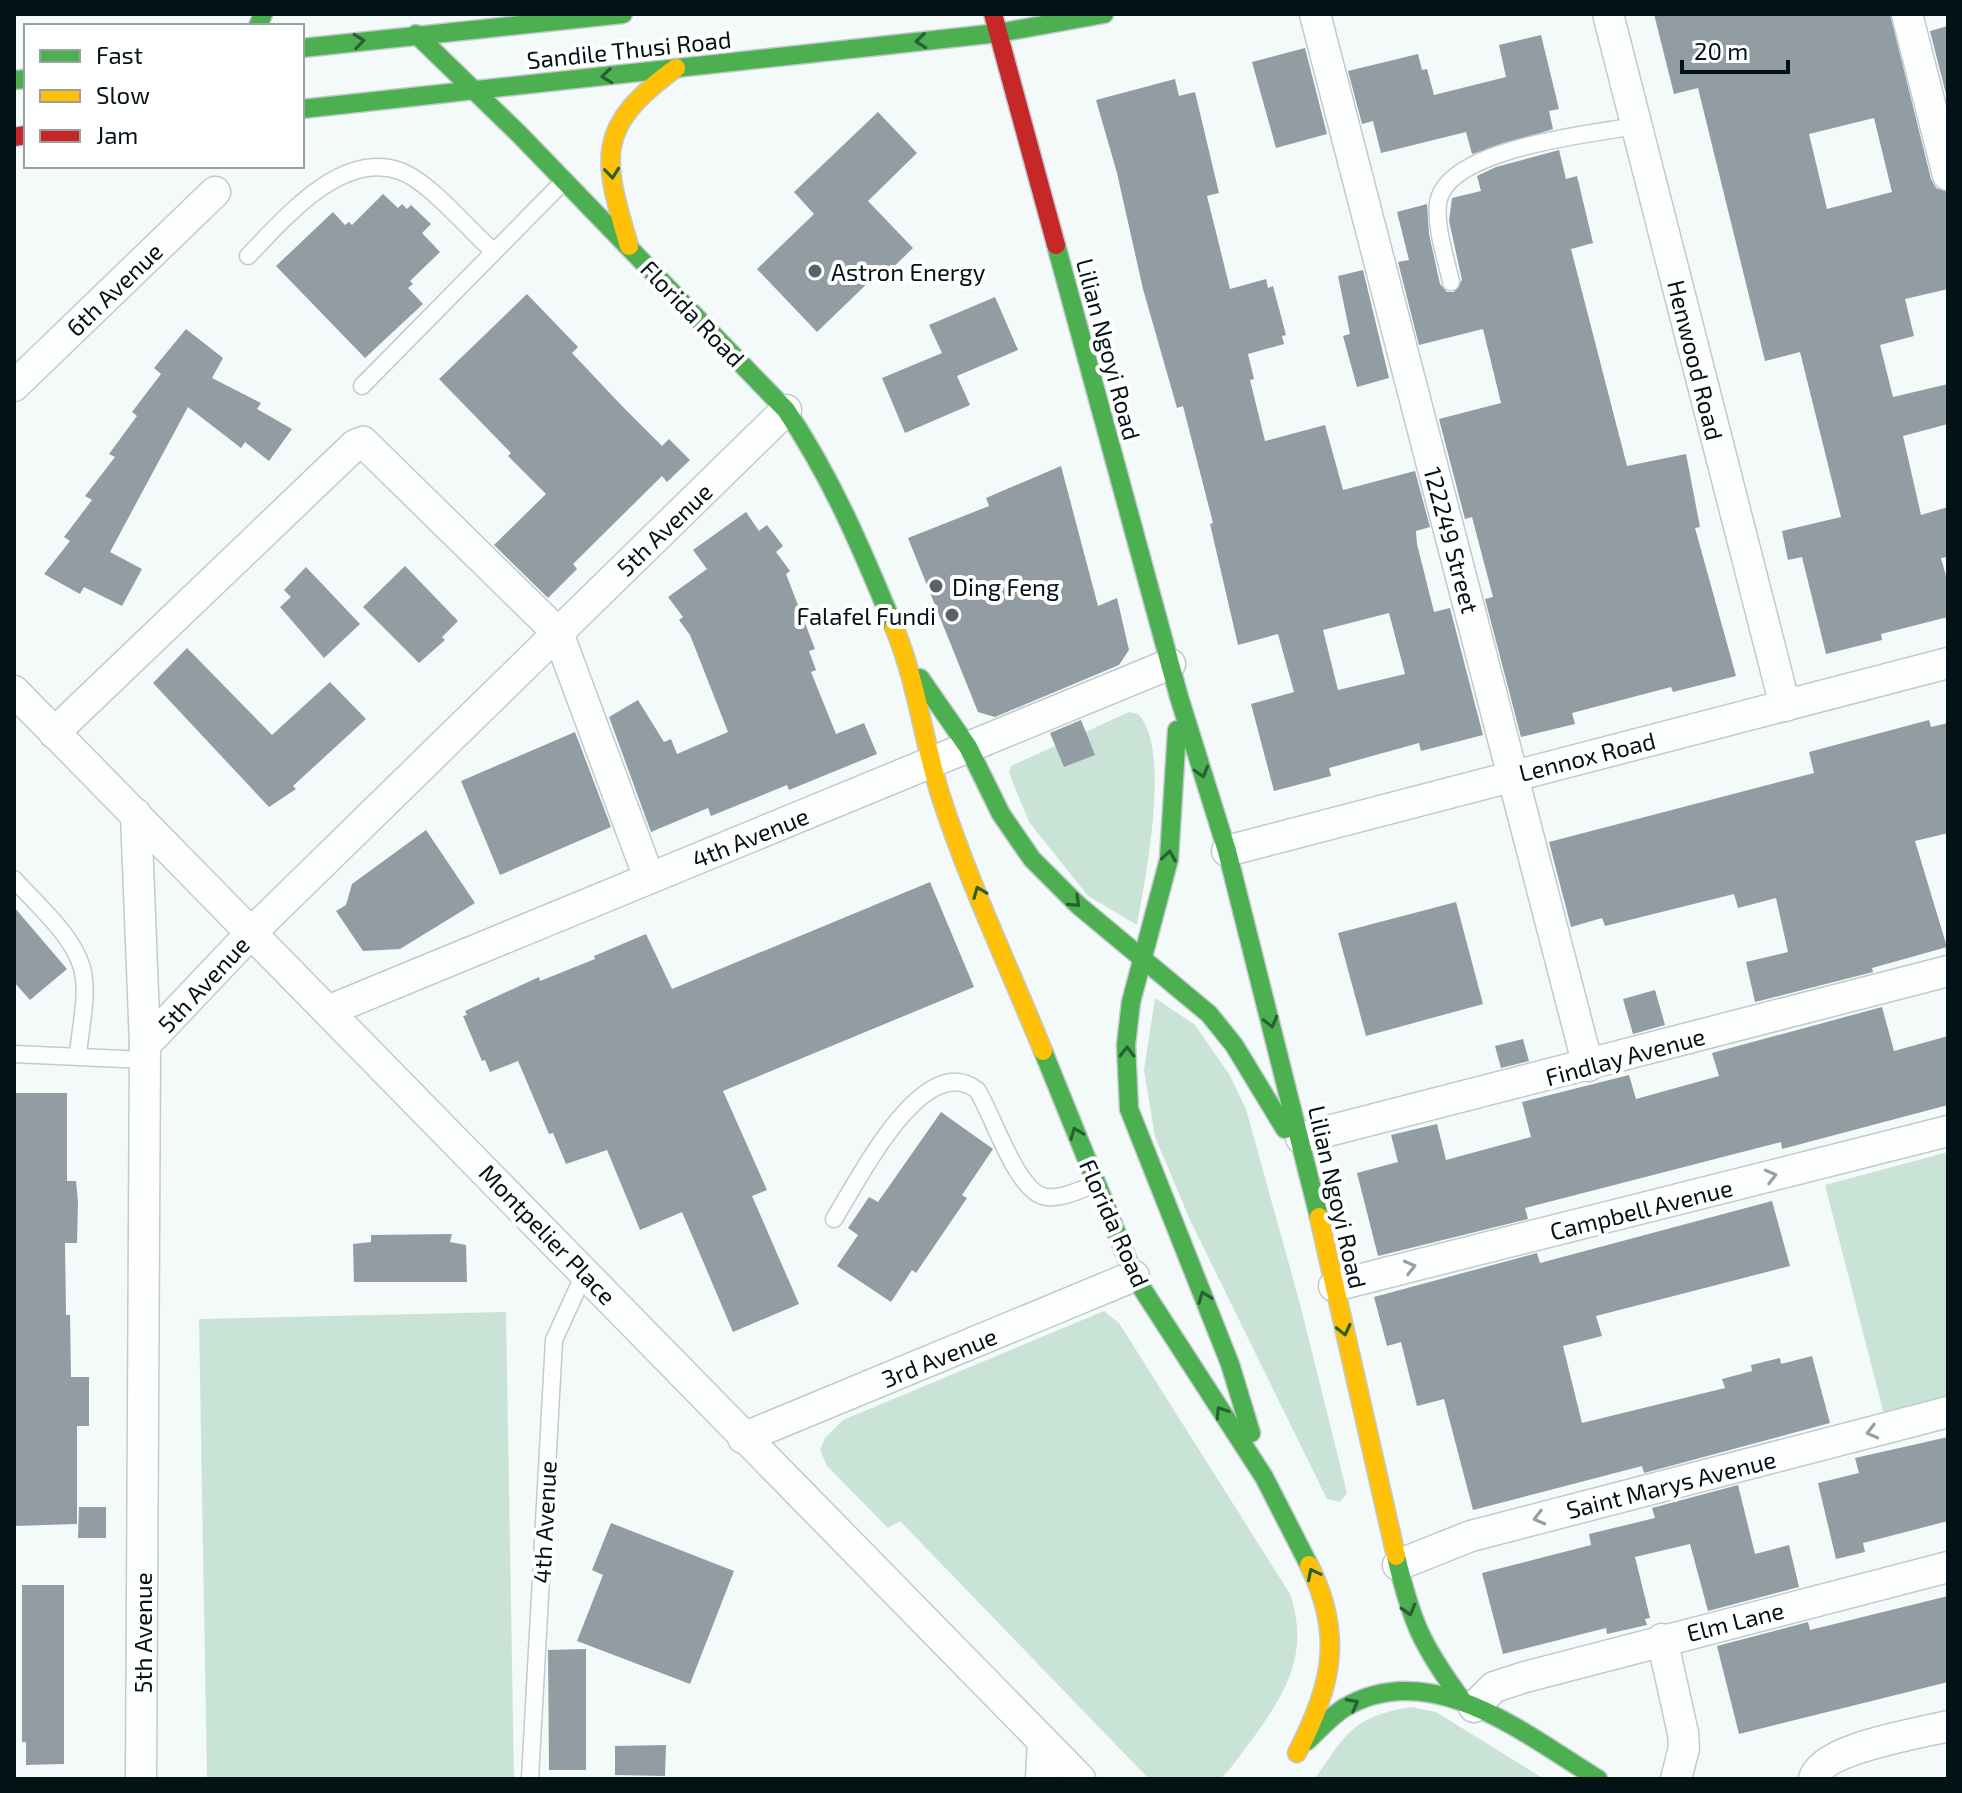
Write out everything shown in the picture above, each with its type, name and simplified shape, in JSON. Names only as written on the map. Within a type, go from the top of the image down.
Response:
[{"type":"street","name":"Sandile Thusi Road","points":[[304,48],[406,24],[623,14]]},
{"type":"street","name":"Lilian Ngoyi Road","points":[[993,14],[1179,697],[1227,851],[1301,1138],[1398,1565],[1419,1639],[1468,1703]]},
{"type":"street","name":"Sandile Thusi Road","points":[[304,109],[998,33],[1104,14]]},
{"type":"street","name":"122249 Street","points":[[1315,14],[1588,1066]]},
{"type":"street","name":"Henwood Road","points":[[1608,14],[1785,706]]},
{"type":"street","points":[[1907,14],[1948,175]]},
{"type":"street","name":"Florida Road","points":[[406,24],[629,246],[786,410],[828,475],[911,667],[968,747],[1001,814],[1032,859],[1078,905],[1209,1014],[1234,1045],[1308,1170]]},
{"type":"street","points":[[629,246],[610,167],[611,140],[621,116],[640,91],[676,68]]},
{"type":"street","name":"6th Avenue","points":[[14,386],[215,192]]},
{"type":"street","name":"5th Avenue","points":[[141,1779],[145,1052],[253,931],[786,410]]},
{"type":"street","points":[[54,733],[360,443],[367,444],[558,633],[649,878]]},
{"type":"street","name":"Lennox Road","points":[[1227,851],[1948,663]]},
{"type":"street","name":"4th Avenue","points":[[330,1010],[1170,664]]},
{"type":"street","name":"Florida Road","points":[[911,667],[930,763],[945,809],[1134,1276],[1264,1477],[1321,1589],[1330,1622],[1331,1671],[1313,1723],[1293,1760],[1321,1725],[1339,1711],[1380,1692],[1420,1688],[1468,1703]]},
{"type":"street","name":"Montpelier Place","points":[[14,691],[253,931],[743,1438],[1080,1779]]},
{"type":"street","name":"Lilian Ngoyi Road","points":[[1179,697],[1169,859],[1131,1002],[1126,1045],[1129,1109],[1144,1154],[1230,1364],[1264,1477]]},
{"type":"street","points":[[136,814],[145,1052]]},
{"type":"street","name":"Findlay Avenue","points":[[1301,1138],[1948,971]]},
{"type":"street","name":"Campbell Avenue","points":[[1334,1286],[1948,1131]]},
{"type":"street","name":"3rd Avenue","points":[[743,1438],[1134,1276]]},
{"type":"street","name":"Saint Marys Avenue","points":[[1398,1565],[1471,1536],[1948,1412]]},
{"type":"street","name":"Elm Lane","points":[[1676,1779],[1684,1748],[1683,1733],[1662,1639],[1948,1567]]},
{"type":"street","points":[[1598,1779],[1468,1703],[1494,1687],[1662,1639]]},
{"type":"street","points":[[1814,1779],[1828,1759],[1948,1726]]},
{"type":"street","points":[[1041,1779],[1043,1741]]},
{"type":"lane","points":[[1451,282],[1437,205],[1443,186],[1458,172],[1507,152],[1636,126]]},
{"type":"lane","points":[[248,256],[293,209],[330,183],[357,170],[379,166],[402,171],[421,184],[493,251]]},
{"type":"lane","points":[[362,386],[565,181]]},
{"type":"lane","points":[[14,879],[65,938],[82,967],[84,990],[78,1055]]},
{"type":"lane","points":[[14,1054],[145,1052]]},
{"type":"lane","points":[[834,1219],[889,1133],[918,1097],[936,1084],[950,1081],[967,1082],[977,1090],[1021,1179],[1034,1193],[1044,1198],[1058,1197],[1097,1184]]},
{"type":"lane","name":"4th Avenue","points":[[530,1779],[554,1340],[585,1272]]},
{"type":"green space","points":[[1129,712],[1138,714],[1148,731],[1155,784],[1150,847],[1137,925],[1088,896],[1029,822],[1009,773],[1011,766]]},
{"type":"green space","points":[[1155,998],[1195,1025],[1229,1074],[1246,1109],[1300,1304],[1347,1493],[1340,1502],[1327,1499],[1190,1220],[1155,1137],[1144,1070]]},
{"type":"green space","points":[[1948,1152],[1948,1402],[1885,1418],[1825,1185]]},
{"type":"green space","points":[[1104,1311],[1119,1323],[1290,1594],[1296,1616],[1296,1654],[1284,1689],[1251,1741],[1220,1779],[1148,1778],[900,1521],[888,1528],[827,1466],[820,1450],[825,1438],[843,1420]]},
{"type":"green space","points":[[506,1312],[514,1779],[207,1779],[199,1319]]},
{"type":"green space","points":[[1411,1707],[1436,1712],[1544,1779],[1315,1779],[1353,1729],[1376,1716]]},
{"type":"building","points":[[1654,14],[1890,14],[1931,179],[1936,188],[1948,192],[1948,289],[1905,299],[1914,336],[1880,345],[1893,397],[1948,384],[1948,424],[1903,436],[1921,515],[1948,507],[1948,557],[1941,558],[1948,583],[1948,617],[1881,634],[1882,640],[1826,654],[1802,557],[1788,560],[1782,531],[1841,517],[1800,352],[1765,361],[1698,88],[1674,94]],"holes":[[[1874,118],[1892,192],[1827,209],[1809,134]]]},
{"type":"building","points":[[1948,26],[1948,102],[1930,31]]},
{"type":"building","points":[[1541,35],[1559,109],[1549,111],[1553,129],[1472,154],[1466,132],[1381,153],[1373,121],[1362,124],[1348,71],[1418,54],[1422,70],[1427,69],[1434,95],[1506,77],[1499,45]]},
{"type":"building","points":[[1305,48],[1327,134],[1276,148],[1252,62]]},
{"type":"building","points":[[1175,79],[1179,96],[1195,92],[1219,193],[1207,196],[1230,289],[1266,279],[1268,288],[1273,286],[1286,335],[1282,336],[1284,344],[1248,354],[1254,379],[1250,380],[1265,441],[1325,425],[1343,490],[1415,471],[1430,527],[1416,531],[1417,544],[1434,612],[1450,608],[1483,735],[1421,751],[1419,743],[1329,768],[1331,776],[1274,791],[1251,704],[1294,692],[1278,634],[1238,645],[1210,524],[1213,523],[1183,406],[1177,408],[1143,289],[1117,173],[1096,100]],"holes":[[[1389,613],[1405,674],[1338,690],[1323,630]]]},
{"type":"building","points":[[878,112],[917,153],[868,201],[913,248],[879,281],[874,277],[817,332],[757,269],[814,214],[794,192]]},
{"type":"building","points":[[1559,150],[1566,179],[1577,176],[1593,243],[1571,249],[1627,466],[1686,454],[1700,527],[1695,528],[1736,676],[1673,692],[1671,687],[1572,713],[1575,724],[1521,737],[1485,599],[1493,597],[1472,517],[1465,519],[1439,419],[1501,403],[1483,329],[1419,345],[1398,262],[1409,260],[1397,212],[1427,204],[1429,234],[1440,284],[1447,292],[1454,292],[1462,280],[1449,221],[1452,198],[1481,191],[1477,176],[1496,167]]},
{"type":"building","points":[[383,194],[398,208],[402,204],[407,209],[411,205],[431,224],[422,233],[440,252],[410,281],[413,284],[408,288],[423,304],[365,358],[276,266],[333,212],[345,225],[349,222],[352,225]]},
{"type":"building","points":[[1363,270],[1389,378],[1357,387],[1343,336],[1350,334],[1338,276]]},
{"type":"building","points":[[527,294],[578,347],[572,353],[622,406],[662,446],[669,439],[690,460],[667,482],[662,476],[573,564],[577,569],[548,598],[494,545],[546,494],[439,379]]},
{"type":"building","points":[[995,297],[1018,350],[957,376],[970,405],[905,433],[882,378],[942,353],[929,325]]},
{"type":"building","points":[[186,329],[223,358],[212,378],[261,403],[257,409],[292,429],[269,461],[245,442],[241,448],[188,407],[110,552],[142,569],[122,606],[84,587],[80,594],[44,574],[70,541],[64,537],[92,500],[85,496],[115,457],[109,454],[137,416],[132,412],[161,374],[154,368]]},
{"type":"building","points":[[1061,466],[1098,606],[1117,598],[1129,650],[1119,665],[995,717],[978,712],[908,538],[989,506],[986,498]]},
{"type":"building","points":[[746,512],[759,531],[767,525],[783,546],[776,552],[790,571],[786,574],[815,649],[809,651],[816,670],[811,672],[836,734],[864,723],[877,754],[789,790],[787,785],[711,816],[708,808],[651,832],[609,717],[638,700],[664,742],[671,739],[677,754],[728,732],[690,635],[679,620],[683,617],[668,597],[707,569],[693,550]]},
{"type":"building","points":[[405,566],[458,621],[442,637],[445,640],[419,663],[363,607]]},
{"type":"building","points":[[306,567],[360,624],[324,658],[280,607],[291,597],[284,590]]},
{"type":"building","points":[[187,648],[272,735],[330,682],[366,719],[293,786],[296,789],[269,807],[153,683]]},
{"type":"building","points":[[1081,720],[1095,755],[1064,767],[1050,733]]},
{"type":"building","points":[[1929,720],[1931,727],[1948,723],[1948,833],[1915,841],[1947,947],[1872,968],[1873,972],[1755,1002],[1746,962],[1788,952],[1776,898],[1738,908],[1734,894],[1605,926],[1602,918],[1571,927],[1549,842],[1814,773],[1809,752]]},
{"type":"building","points":[[575,732],[611,827],[500,875],[461,781]]},
{"type":"building","points":[[426,830],[475,903],[400,949],[363,951],[336,911],[346,905],[352,884]]},
{"type":"building","points":[[930,882],[974,987],[723,1091],[767,1190],[752,1196],[799,1304],[733,1332],[682,1212],[640,1230],[607,1150],[566,1164],[553,1133],[549,1134],[518,1061],[490,1072],[485,1060],[482,1061],[463,1016],[467,1015],[465,1011],[539,977],[540,981],[595,959],[594,956],[646,934],[672,989]]},
{"type":"building","points":[[1456,902],[1483,1004],[1366,1036],[1338,933]]},
{"type":"building","points":[[14,907],[67,969],[30,1000],[14,982]]},
{"type":"building","points":[[1655,990],[1665,1025],[1633,1034],[1623,999]]},
{"type":"building","points":[[1882,1007],[1894,1051],[1948,1036],[1948,1105],[1782,1149],[1781,1142],[1525,1208],[1528,1219],[1378,1256],[1357,1173],[1398,1162],[1391,1135],[1437,1124],[1446,1160],[1531,1137],[1522,1102],[1629,1075],[1636,1099],[1719,1076],[1712,1053]]},
{"type":"building","points":[[1523,1039],[1529,1061],[1501,1068],[1495,1046]]},
{"type":"building","points":[[14,1093],[67,1093],[67,1181],[76,1181],[78,1202],[77,1243],[65,1243],[66,1315],[70,1315],[71,1377],[89,1377],[89,1426],[77,1426],[77,1524],[14,1526]]},
{"type":"building","points":[[941,1112],[993,1149],[962,1195],[967,1198],[916,1273],[912,1270],[891,1302],[837,1266],[858,1235],[848,1228],[869,1197],[878,1202]]},
{"type":"building","points":[[1772,1201],[1790,1266],[1596,1316],[1602,1336],[1563,1346],[1582,1423],[1725,1388],[1722,1379],[1752,1371],[1751,1365],[1780,1358],[1781,1364],[1812,1356],[1830,1423],[1644,1473],[1642,1466],[1473,1510],[1444,1399],[1417,1406],[1401,1342],[1387,1346],[1374,1297],[1537,1253],[1540,1263]]},
{"type":"building","points":[[452,1234],[450,1242],[466,1245],[467,1282],[354,1282],[353,1244],[371,1242],[371,1235]]},
{"type":"building","points":[[1948,1437],[1948,1521],[1863,1543],[1865,1552],[1836,1559],[1818,1483],[1859,1473],[1855,1458]]},
{"type":"building","points":[[1738,1485],[1755,1554],[1789,1545],[1799,1587],[1708,1611],[1690,1544],[1635,1557],[1650,1618],[1645,1619],[1647,1625],[1607,1634],[1606,1628],[1503,1654],[1482,1573],[1591,1545],[1589,1534],[1655,1518],[1652,1508]]},
{"type":"building","points":[[79,1507],[106,1507],[106,1538],[78,1538]]},
{"type":"building","points":[[611,1523],[734,1571],[690,1684],[577,1641],[603,1575],[592,1570]]},
{"type":"building","points":[[22,1585],[64,1585],[64,1764],[26,1765],[26,1742],[22,1742]]},
{"type":"building","points":[[1948,1596],[1948,1682],[1739,1734],[1717,1646],[1808,1622],[1810,1630]]},
{"type":"building","points":[[586,1649],[586,1770],[549,1770],[548,1650]]},
{"type":"building","points":[[666,1745],[665,1776],[615,1775],[615,1746]]},
{"type":"traffic: fast","points":[[259,24],[263,14]]},
{"type":"traffic: fast","points":[[304,48],[623,14]]},
{"type":"traffic: fast","points":[[304,109],[998,33],[1104,14]]},
{"type":"traffic: fast","points":[[416,34],[520,135],[786,410],[832,489],[894,627]]},
{"type":"traffic: fast","points":[[14,80],[24,79]]},
{"type":"traffic: fast","points":[[1056,245],[1179,697],[1227,851],[1319,1217]]},
{"type":"traffic: fast","points":[[920,678],[968,747],[1001,814],[1032,859],[1078,905],[1209,1014],[1234,1045],[1285,1129]]},
{"type":"traffic: fast","points":[[1177,730],[1169,859],[1131,1002],[1126,1045],[1129,1109],[1230,1364],[1251,1433]]},
{"type":"traffic: fast","points":[[1043,1051],[1134,1276],[1264,1477],[1309,1565]]},
{"type":"traffic: fast","points":[[1396,1556],[1407,1598],[1427,1648],[1462,1700]]},
{"type":"traffic: fast","points":[[1307,1741],[1344,1708],[1377,1694],[1410,1691],[1444,1696],[1477,1708],[1509,1723],[1598,1779]]},
{"type":"traffic: slow","points":[[629,246],[614,189],[612,145],[618,127],[631,108],[676,68]]},
{"type":"traffic: slow","points":[[894,627],[909,669],[935,776],[952,829],[1043,1051]]},
{"type":"traffic: slow","points":[[1319,1217],[1396,1556]]},
{"type":"traffic: slow","points":[[1297,1753],[1319,1705],[1329,1660],[1327,1614],[1309,1565]]},
{"type":"traffic: jam","points":[[993,14],[1056,245]]},
{"type":"traffic: jam","points":[[14,137],[24,135]]},
{"type":"place","name":"Astron Energy","points":[[815,271]]},
{"type":"place","name":"Ding Feng","points":[[936,586]]},
{"type":"place","name":"Falafel Fundi","points":[[952,615]]}]
